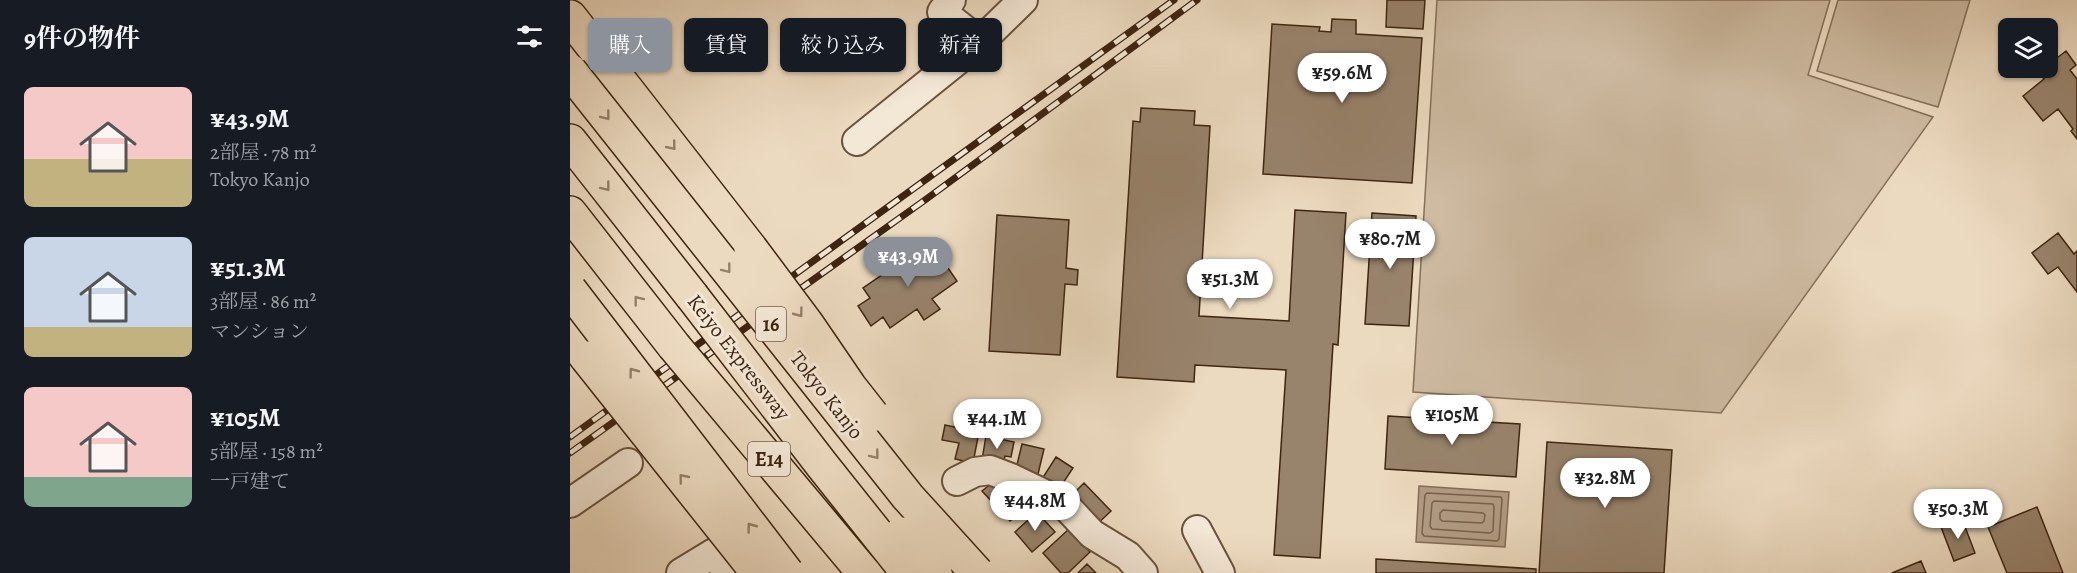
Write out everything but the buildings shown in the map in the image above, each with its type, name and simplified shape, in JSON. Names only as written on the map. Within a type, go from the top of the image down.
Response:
[{"type":"highway","name":"16","points":[[570,17],[751,249],[850,387],[988,569]]},
{"type":"highway","name":"Tokyo Kanjo","points":[[570,71],[908,497],[988,569]]},
{"type":"highway","name":"Keiyo Expressway","points":[[570,141],[908,573]]},
{"type":"highway","name":"Keiyo Expressway","points":[[570,213],[674,346],[864,573]]},
{"type":"highway","points":[[570,290],[787,573]]},
{"type":"highway","points":[[674,346],[687,379],[836,573]]},
{"type":"highway","points":[[578,347],[758,573]]},
{"type":"highway","points":[[822,465],[864,490],[934,573]]},
{"type":"street","points":[[950,18],[942,12],[951,0]]},
{"type":"street","points":[[1002,21],[1023,0]]},
{"type":"street","points":[[857,141],[943,72]]},
{"type":"street","points":[[570,503],[628,463]]},
{"type":"street","points":[[957,481],[975,472],[990,470],[1063,503],[1092,534],[1128,556],[1143,573]]},
{"type":"street","points":[[1197,530],[1220,573]]},
{"type":"street","points":[[681,573],[714,553],[728,573]]},
{"type":"shaded area","points":[[1437,0],[1830,0],[1808,75],[1933,117],[1721,413],[1413,392]]},
{"type":"shaded area","points":[[1838,0],[1970,0],[1938,107],[1817,71]]},
{"type":"water","points":[[1419,486],[1509,492],[1505,547],[1416,542]]},
{"type":"railway","points":[[570,437],[1174,0]]},
{"type":"railway","points":[[570,453],[925,200],[1197,0]]}]
